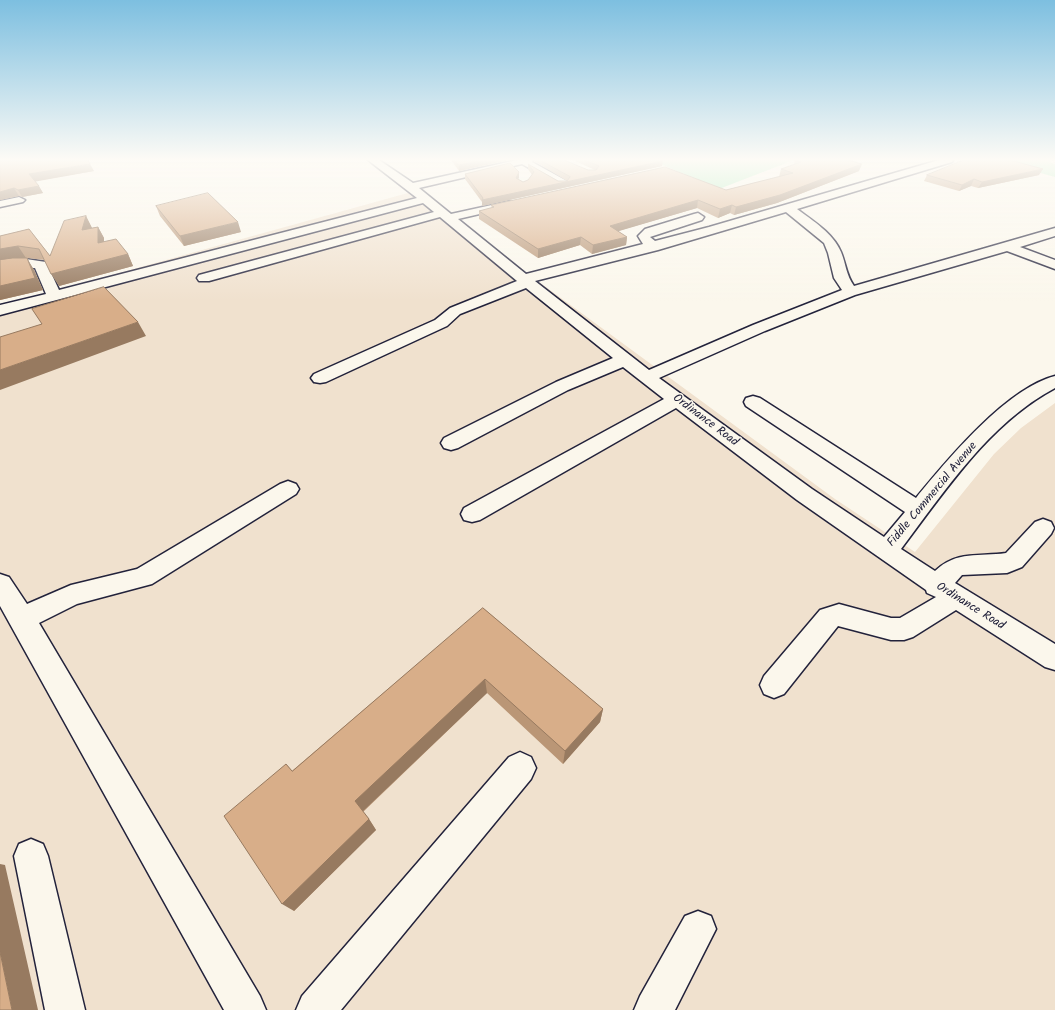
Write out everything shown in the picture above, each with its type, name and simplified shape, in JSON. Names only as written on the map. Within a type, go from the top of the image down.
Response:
[{"type":"street","points":[[0,310],[394,207]]},
{"type":"street","name":"Ordinance Road","points":[[435,207],[624,360],[767,468],[946,592],[1055,658]]},
{"type":"street","points":[[204,278],[444,215],[488,207]]},
{"type":"street","points":[[320,378],[441,323],[455,311],[525,281],[653,247],[789,208],[828,241],[835,253],[841,278],[850,292]]},
{"type":"street","points":[[653,247],[644,238],[644,236],[649,232],[698,217]]},
{"type":"street","points":[[646,377],[758,328],[850,292],[1055,232]]},
{"type":"street","points":[[1008,247],[1055,265]]},
{"type":"street","points":[[0,268],[26,263],[41,265],[54,296]]},
{"type":"street","points":[[451,443],[562,386],[624,360]]},
{"type":"street","name":"Fiddle Commercial Avenue","points":[[886,551],[957,462],[992,426],[1030,394],[1055,381]]},
{"type":"street","points":[[472,514],[676,400]]},
{"type":"street","points":[[753,402],[919,510]]},
{"type":"street","points":[[22,619],[71,595],[143,577],[288,489]]},
{"type":"street","points":[[774,684],[828,618],[839,615],[891,629],[904,629],[946,592],[953,569],[959,566],[1007,563],[1014,560],[1043,528]]},
{"type":"street","points":[[0,584],[22,619],[246,1010]]},
{"type":"street","points":[[316,1010],[520,768]]},
{"type":"street","points":[[31,856],[65,1010]]},
{"type":"street","points":[[654,1010],[698,929]]},
{"type":"shaded area","points":[[357,207],[437,207],[835,499],[915,552],[994,454],[1021,428],[1055,403],[1055,1010],[0,1010],[0,306]]},
{"type":"building","points":[[157,207],[223,207],[238,222],[180,236]]},
{"type":"building","points":[[494,207],[674,207],[610,226],[627,237],[593,245],[581,237],[538,249],[479,211]]},
{"type":"building","points":[[86,216],[82,230],[98,227],[98,243],[116,239],[128,254],[51,274],[39,249],[18,246],[0,249],[0,236],[29,229],[50,256],[64,221]]},
{"type":"building","points":[[27,258],[35,278],[0,286],[0,260]]},
{"type":"building","points":[[104,287],[138,322],[0,370],[0,337],[42,324],[32,309]]},
{"type":"building","points":[[483,608],[603,709],[565,751],[485,679],[355,801],[369,819],[282,904],[224,816],[286,764],[292,771]]},
{"type":"building","points":[[0,952],[12,1010],[0,1010]]}]
